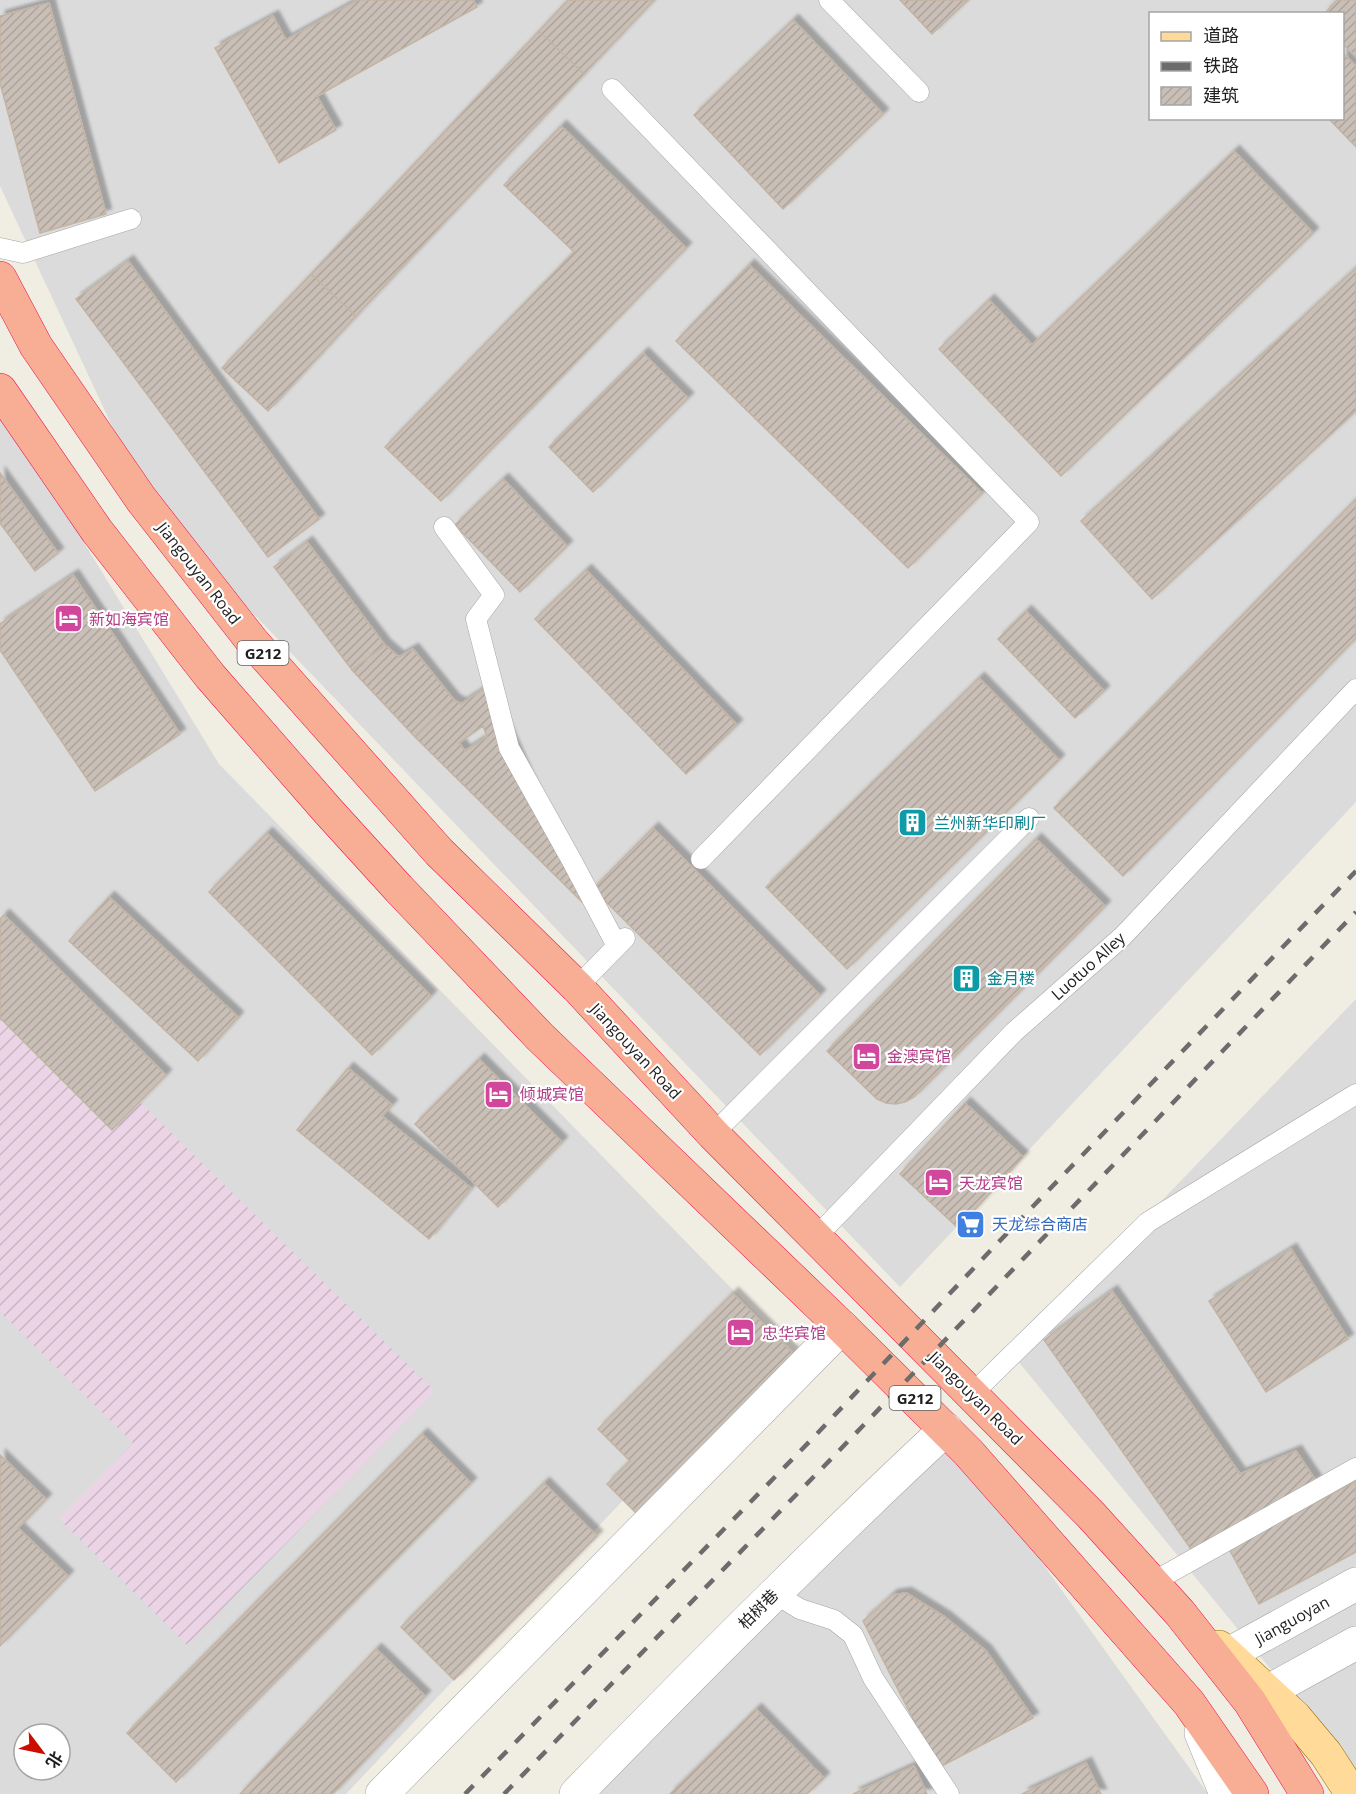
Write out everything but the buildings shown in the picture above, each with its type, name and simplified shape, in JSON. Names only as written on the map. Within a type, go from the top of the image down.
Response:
[{"type":"highway","name":"Jiangouyan Road","points":[[0,278],[36,346],[141,499],[252,641],[439,852],[577,987],[713,1134],[1091,1515],[1153,1582],[1180,1612],[1250,1702],[1307,1794]]},
{"type":"highway","name":"G212","points":[[0,390],[97,531],[210,676],[328,811],[399,890],[540,1037],[842,1327],[968,1452],[1189,1703],[1252,1794]]},
{"type":"main road","points":[[1180,1612],[1295,1717],[1326,1754],[1352,1794]]},
{"type":"street","points":[[382,1794],[842,1327]]},
{"type":"street","name":"柏树巷","points":[[576,1794],[850,1518],[946,1429]]},
{"type":"street","name":"Jianguoyan","points":[[1227,1655],[1356,1584]]},
{"type":"street","points":[[1267,1692],[1356,1643]]},
{"type":"street","points":[[1189,1703],[1226,1794]]},
{"type":"lane","points":[[829,0],[919,92]]},
{"type":"lane","points":[[612,89],[1029,522],[701,859]]},
{"type":"lane","points":[[0,248],[23,253],[131,219]]},
{"type":"lane","points":[[444,527],[494,595],[476,619],[509,748],[572,861],[621,942],[577,987]]},
{"type":"lane","name":"Luotuo Alley","points":[[816,1237],[1014,1032],[1123,936],[1356,689]]},
{"type":"lane","points":[[713,1134],[1029,818]]},
{"type":"lane","points":[[972,1394],[1148,1222],[1356,1094]]},
{"type":"lane","points":[[1153,1582],[1356,1468]]},
{"type":"lane","points":[[774,1593],[800,1609],[834,1620],[854,1635],[873,1678],[949,1794]]},
{"type":"shaded area","points":[[0,0],[1356,0],[1356,802],[900,1287],[149,505],[0,186]]},
{"type":"shaded area","points":[[0,405],[219,764],[778,1336],[346,1794],[0,1794]]},
{"type":"shaded area","points":[[0,965],[435,1391],[187,1645],[59,1519],[133,1443],[0,1312]]},
{"type":"shaded area","points":[[1356,999],[1356,1773],[1013,1355]]},
{"type":"shaded area","points":[[946,1429],[1208,1794],[584,1794]]},
{"type":"railway","points":[[465,1794],[812,1439],[1356,871]]},
{"type":"railway","points":[[504,1794],[832,1458],[1356,912]]},
{"type":"place","name":"新如海宾馆","points":[[68,619]]},
{"type":"place","name":"兰州新华印刷厂","points":[[913,823]]},
{"type":"place","name":"金月楼","points":[[966,978]]},
{"type":"place","name":"金澳宾馆","points":[[866,1056]]},
{"type":"place","name":"倾城宾馆","points":[[499,1094]]},
{"type":"place","name":"天龙宾馆","points":[[938,1183]]},
{"type":"place","name":"天龙综合商店","points":[[971,1224]]},
{"type":"place","name":"忠华宾馆","points":[[741,1333]]}]
